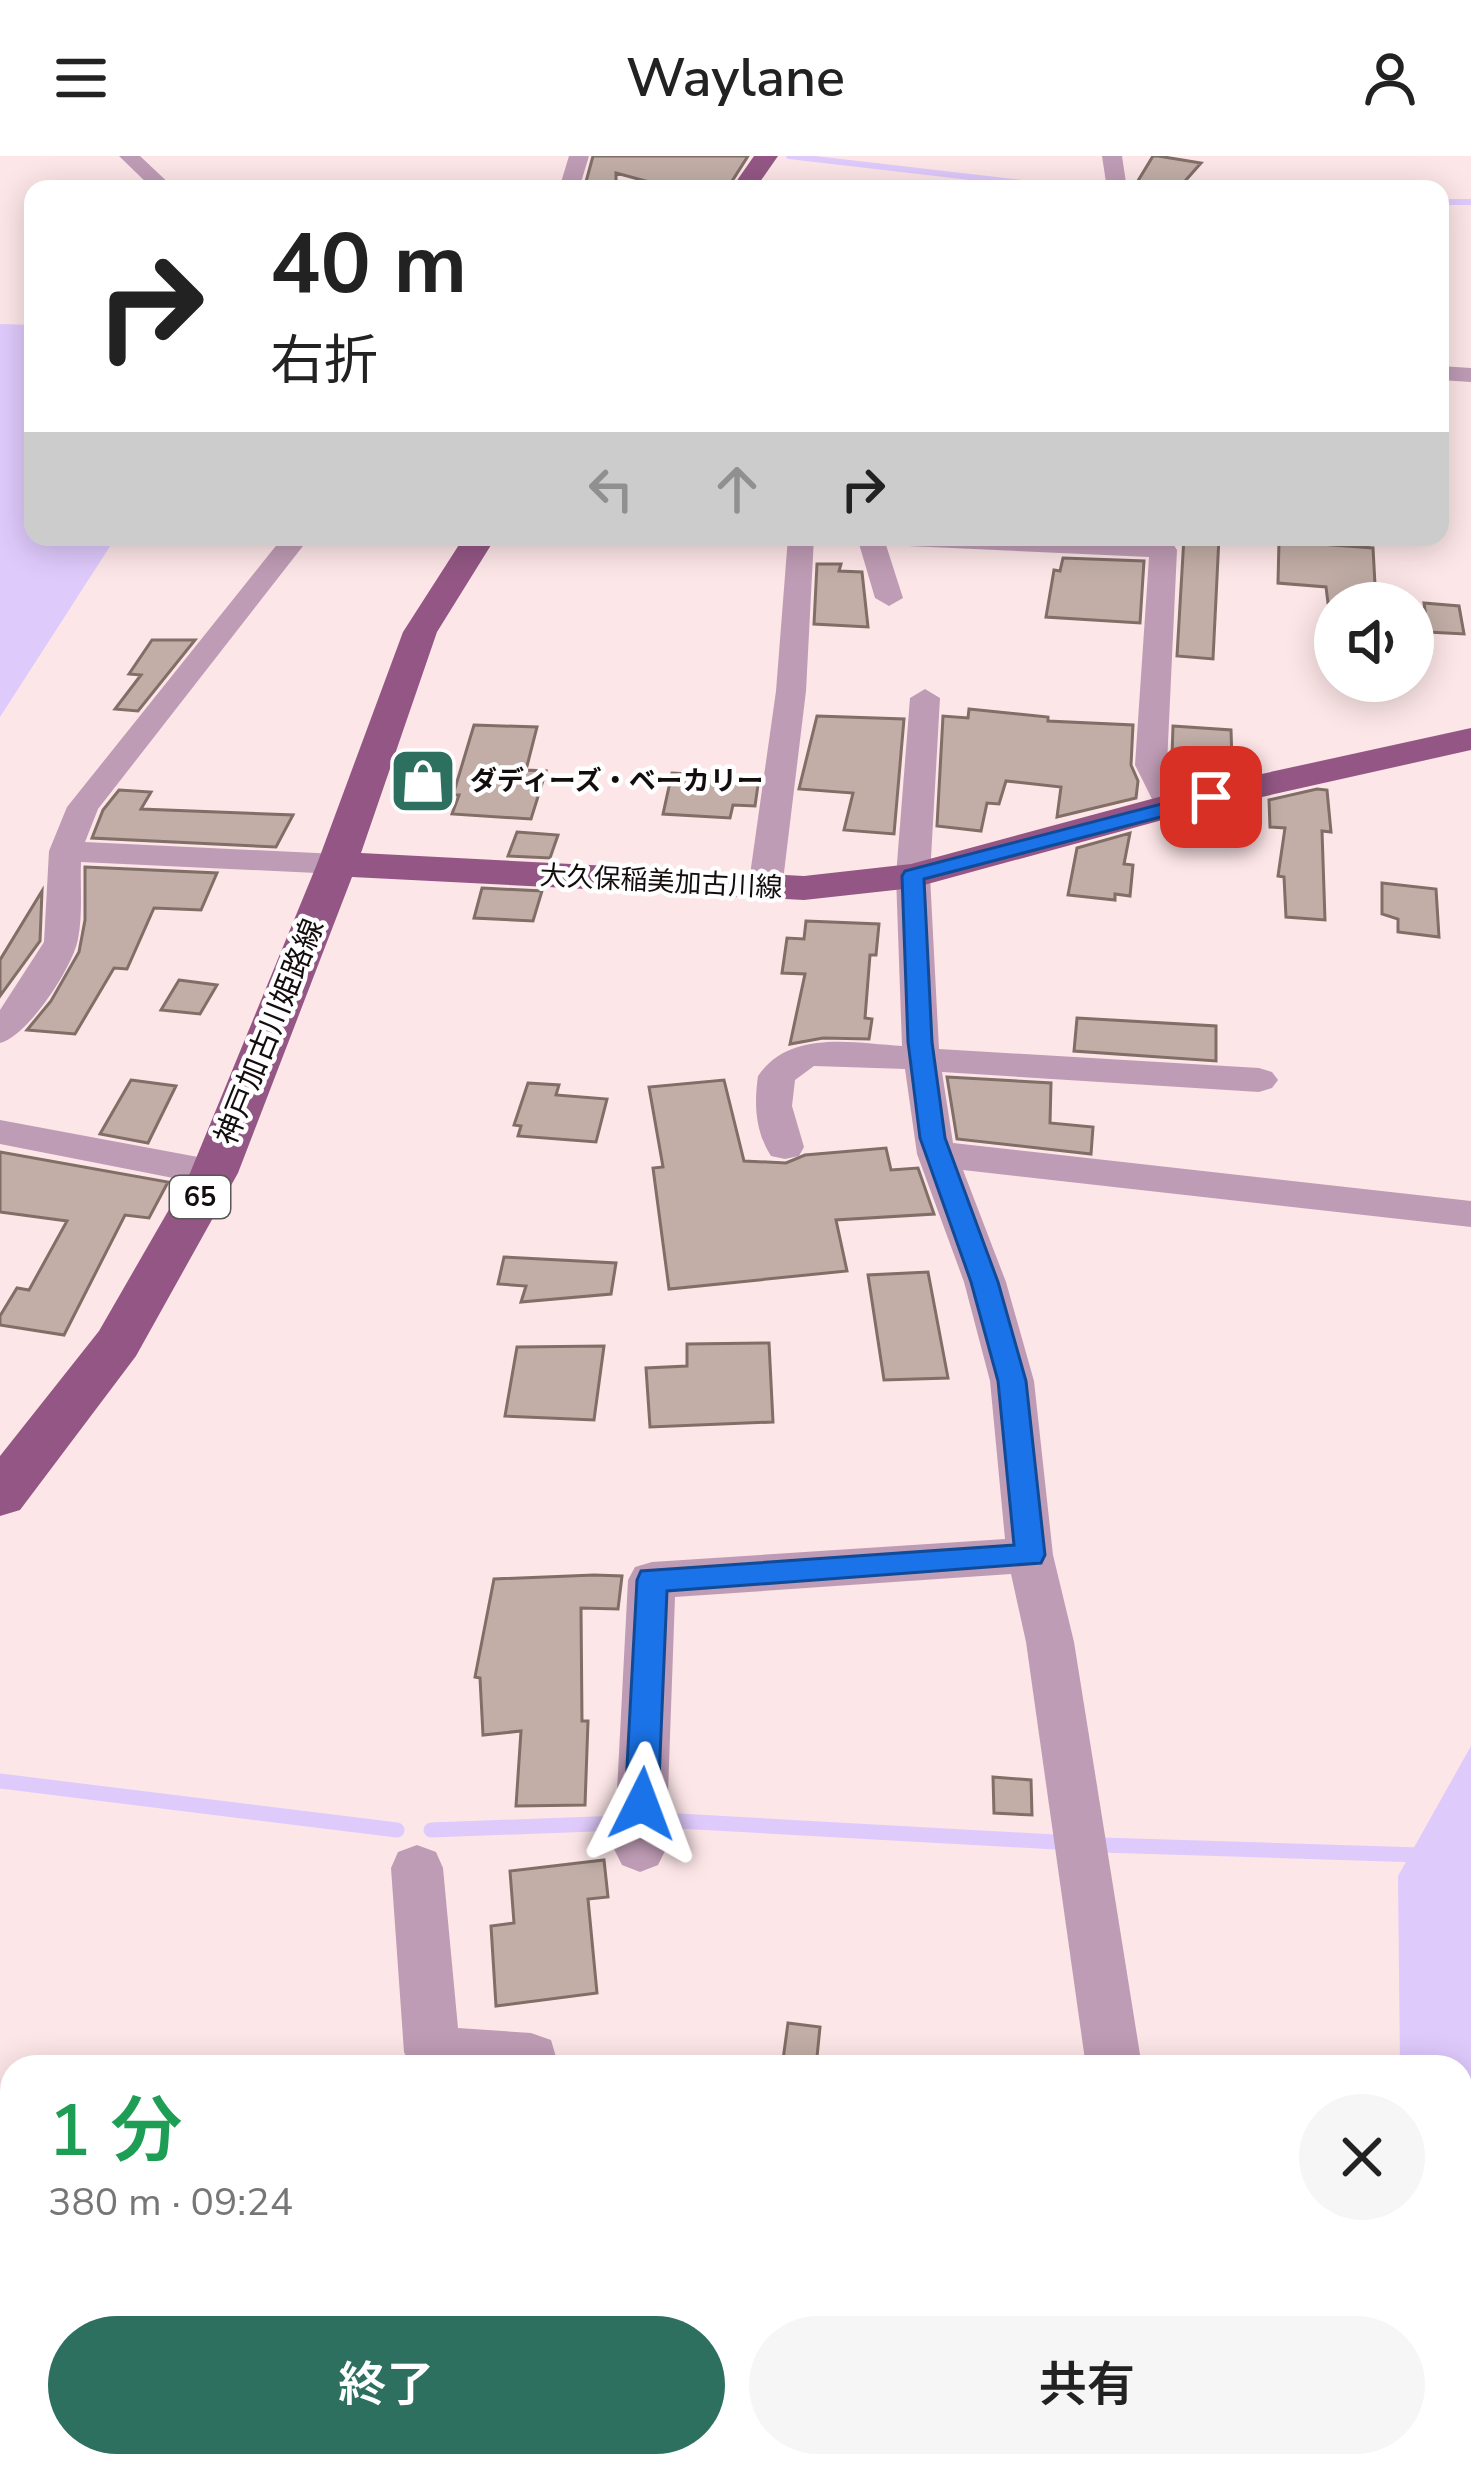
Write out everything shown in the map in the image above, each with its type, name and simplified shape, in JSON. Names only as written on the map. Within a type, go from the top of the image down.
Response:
[{"type":"main road","name":"神戸加古川姫路線","points":[[0,1495],[118,1343],[214,1173],[338,864],[420,632],[474,546]]},
{"type":"main road","name":"大久保稲美加古川線","points":[[338,864],[765,889],[913,876],[1170,806],[1471,739]]},
{"type":"street","points":[[129,156],[155,180]]},
{"type":"street","points":[[0,1032],[29,1000],[61,942],[65,851],[83,807],[290,546]]},
{"type":"street","points":[[765,889],[791,691],[800,546]]},
{"type":"street","points":[[874,546],[889,598]]},
{"type":"street","points":[[1120,546],[1162,550],[1151,765],[1170,806]]},
{"type":"street","points":[[925,698],[913,876],[922,1056],[936,1154],[985,1282],[1012,1381],[1030,1555],[1050,1642],[1112,2055]]},
{"type":"street","points":[[65,851],[338,864]]},
{"type":"street","points":[[785,1147],[772,1106],[777,1076],[790,1064],[825,1053],[1259,1080]]},
{"type":"street","points":[[0,1132],[214,1173]]},
{"type":"street","points":[[936,1154],[1471,1214]]},
{"type":"street","points":[[640,1849],[652,1580],[1030,1555]]},
{"type":"street","points":[[417,1868],[432,2052],[474,2055]]},
{"type":"shaded area","points":[[0,324],[24,325],[24,546],[110,546],[0,717]]},
{"type":"shaded area","points":[[1471,1746],[1471,2055],[1400,2055],[1398,1876]]},
{"type":"building","points":[[593,156],[748,156],[733,180],[642,180],[616,173],[616,180],[586,180]]},
{"type":"building","points":[[1153,156],[1201,163],[1186,180],[1138,180]]},
{"type":"building","points":[[1183,546],[1219,546],[1213,659],[1177,656]]},
{"type":"building","points":[[1279,546],[1373,548],[1375,582],[1314,582],[1314,586],[1278,583]]},
{"type":"building","points":[[1063,558],[1144,561],[1140,623],[1046,617],[1054,570],[1060,571]]},
{"type":"building","points":[[817,564],[841,564],[839,571],[862,572],[868,627],[814,624]]},
{"type":"building","points":[[1434,604],[1459,606],[1464,634],[1434,632]]},
{"type":"building","points":[[152,640],[195,640],[138,711],[115,709],[141,675],[129,674]]},
{"type":"building","points":[[969,709],[1048,717],[1048,721],[1133,725],[1131,765],[1138,781],[1136,798],[1057,817],[1061,787],[1006,781],[999,804],[987,803],[981,831],[937,826],[943,716],[968,718]]},
{"type":"building","points":[[817,716],[904,719],[894,834],[844,830],[853,793],[799,789]]},
{"type":"building","points":[[474,725],[537,727],[526,770],[546,771],[531,819],[452,814]]},
{"type":"building","points":[[1173,726],[1231,730],[1232,761],[1172,757]]},
{"type":"building","points":[[672,773],[759,778],[755,806],[733,805],[730,818],[663,814]]},
{"type":"building","points":[[119,790],[151,792],[141,809],[293,815],[276,847],[92,838],[103,810]]},
{"type":"building","points":[[1327,790],[1331,832],[1322,831],[1325,920],[1286,917],[1284,877],[1278,876],[1285,828],[1270,827],[1269,800]]},
{"type":"building","points":[[517,832],[558,835],[550,858],[508,856]]},
{"type":"building","points":[[1130,833],[1124,864],[1133,865],[1130,896],[1115,894],[1115,900],[1068,895],[1077,848]]},
{"type":"building","points":[[85,867],[217,873],[201,910],[154,908],[127,969],[114,968],[75,1034],[27,1030],[51,1001],[79,952],[85,920]]},
{"type":"building","points":[[1382,883],[1436,889],[1439,937],[1398,932],[1398,919],[1382,914]]},
{"type":"building","points":[[482,888],[542,891],[533,921],[474,918]]},
{"type":"building","points":[[42,891],[40,941],[0,996],[0,960]]},
{"type":"building","points":[[806,921],[879,924],[876,955],[870,955],[865,1018],[872,1019],[869,1039],[823,1038],[790,1044],[805,974],[782,973],[787,938],[804,939]]},
{"type":"building","points":[[179,980],[217,985],[200,1014],[161,1010]]},
{"type":"building","points":[[1077,1018],[1216,1026],[1216,1061],[1074,1051]]},
{"type":"building","points":[[947,1077],[1051,1083],[1050,1123],[1093,1127],[1091,1154],[957,1139]]},
{"type":"building","points":[[131,1080],[176,1086],[148,1143],[100,1134]]},
{"type":"building","points":[[724,1080],[744,1161],[786,1163],[805,1155],[886,1148],[891,1170],[918,1168],[934,1214],[836,1220],[847,1271],[669,1289],[653,1168],[663,1167],[649,1087]]},
{"type":"building","points":[[528,1083],[559,1085],[556,1095],[607,1099],[596,1142],[518,1136],[521,1126],[514,1125]]},
{"type":"building","points":[[0,1152],[168,1182],[149,1218],[125,1215],[64,1335],[0,1325],[0,1316],[17,1288],[29,1290],[67,1221],[0,1212]]},
{"type":"building","points":[[504,1257],[616,1263],[611,1294],[521,1302],[526,1286],[498,1284]]},
{"type":"building","points":[[928,1272],[948,1378],[884,1380],[868,1275]]},
{"type":"building","points":[[769,1343],[773,1422],[650,1427],[646,1368],[687,1366],[687,1344]]},
{"type":"building","points":[[604,1346],[594,1420],[505,1416],[517,1347]]},
{"type":"building","points":[[622,1576],[618,1609],[581,1608],[582,1721],[588,1721],[585,1805],[516,1806],[521,1731],[483,1735],[480,1678],[475,1677],[494,1579]]},
{"type":"building","points":[[993,1777],[1031,1780],[1032,1815],[994,1813]]},
{"type":"building","points":[[604,1860],[608,1897],[588,1899],[597,1993],[496,2006],[491,1926],[514,1923],[510,1871]]},
{"type":"building","points":[[788,2023],[820,2027],[817,2055],[784,2055]]},
{"type":"waterway","points":[[789,156],[996,180]]},
{"type":"waterway","points":[[1449,202],[1471,202]]},
{"type":"waterway","points":[[0,1781],[397,1830]]},
{"type":"waterway","points":[[660,1820],[1055,1842]]},
{"type":"waterway","points":[[431,1830],[621,1823]]},
{"type":"waterway","points":[[1102,1845],[1420,1855]]},
{"type":"place","name":"ダディーズ・ベーカリー","points":[[423,781]]},
{"type":"route","points":[[642,1804],[652,1580],[1030,1555],[1012,1381],[985,1282],[932,1138],[920,1042],[913,876],[1211,797]]}]
